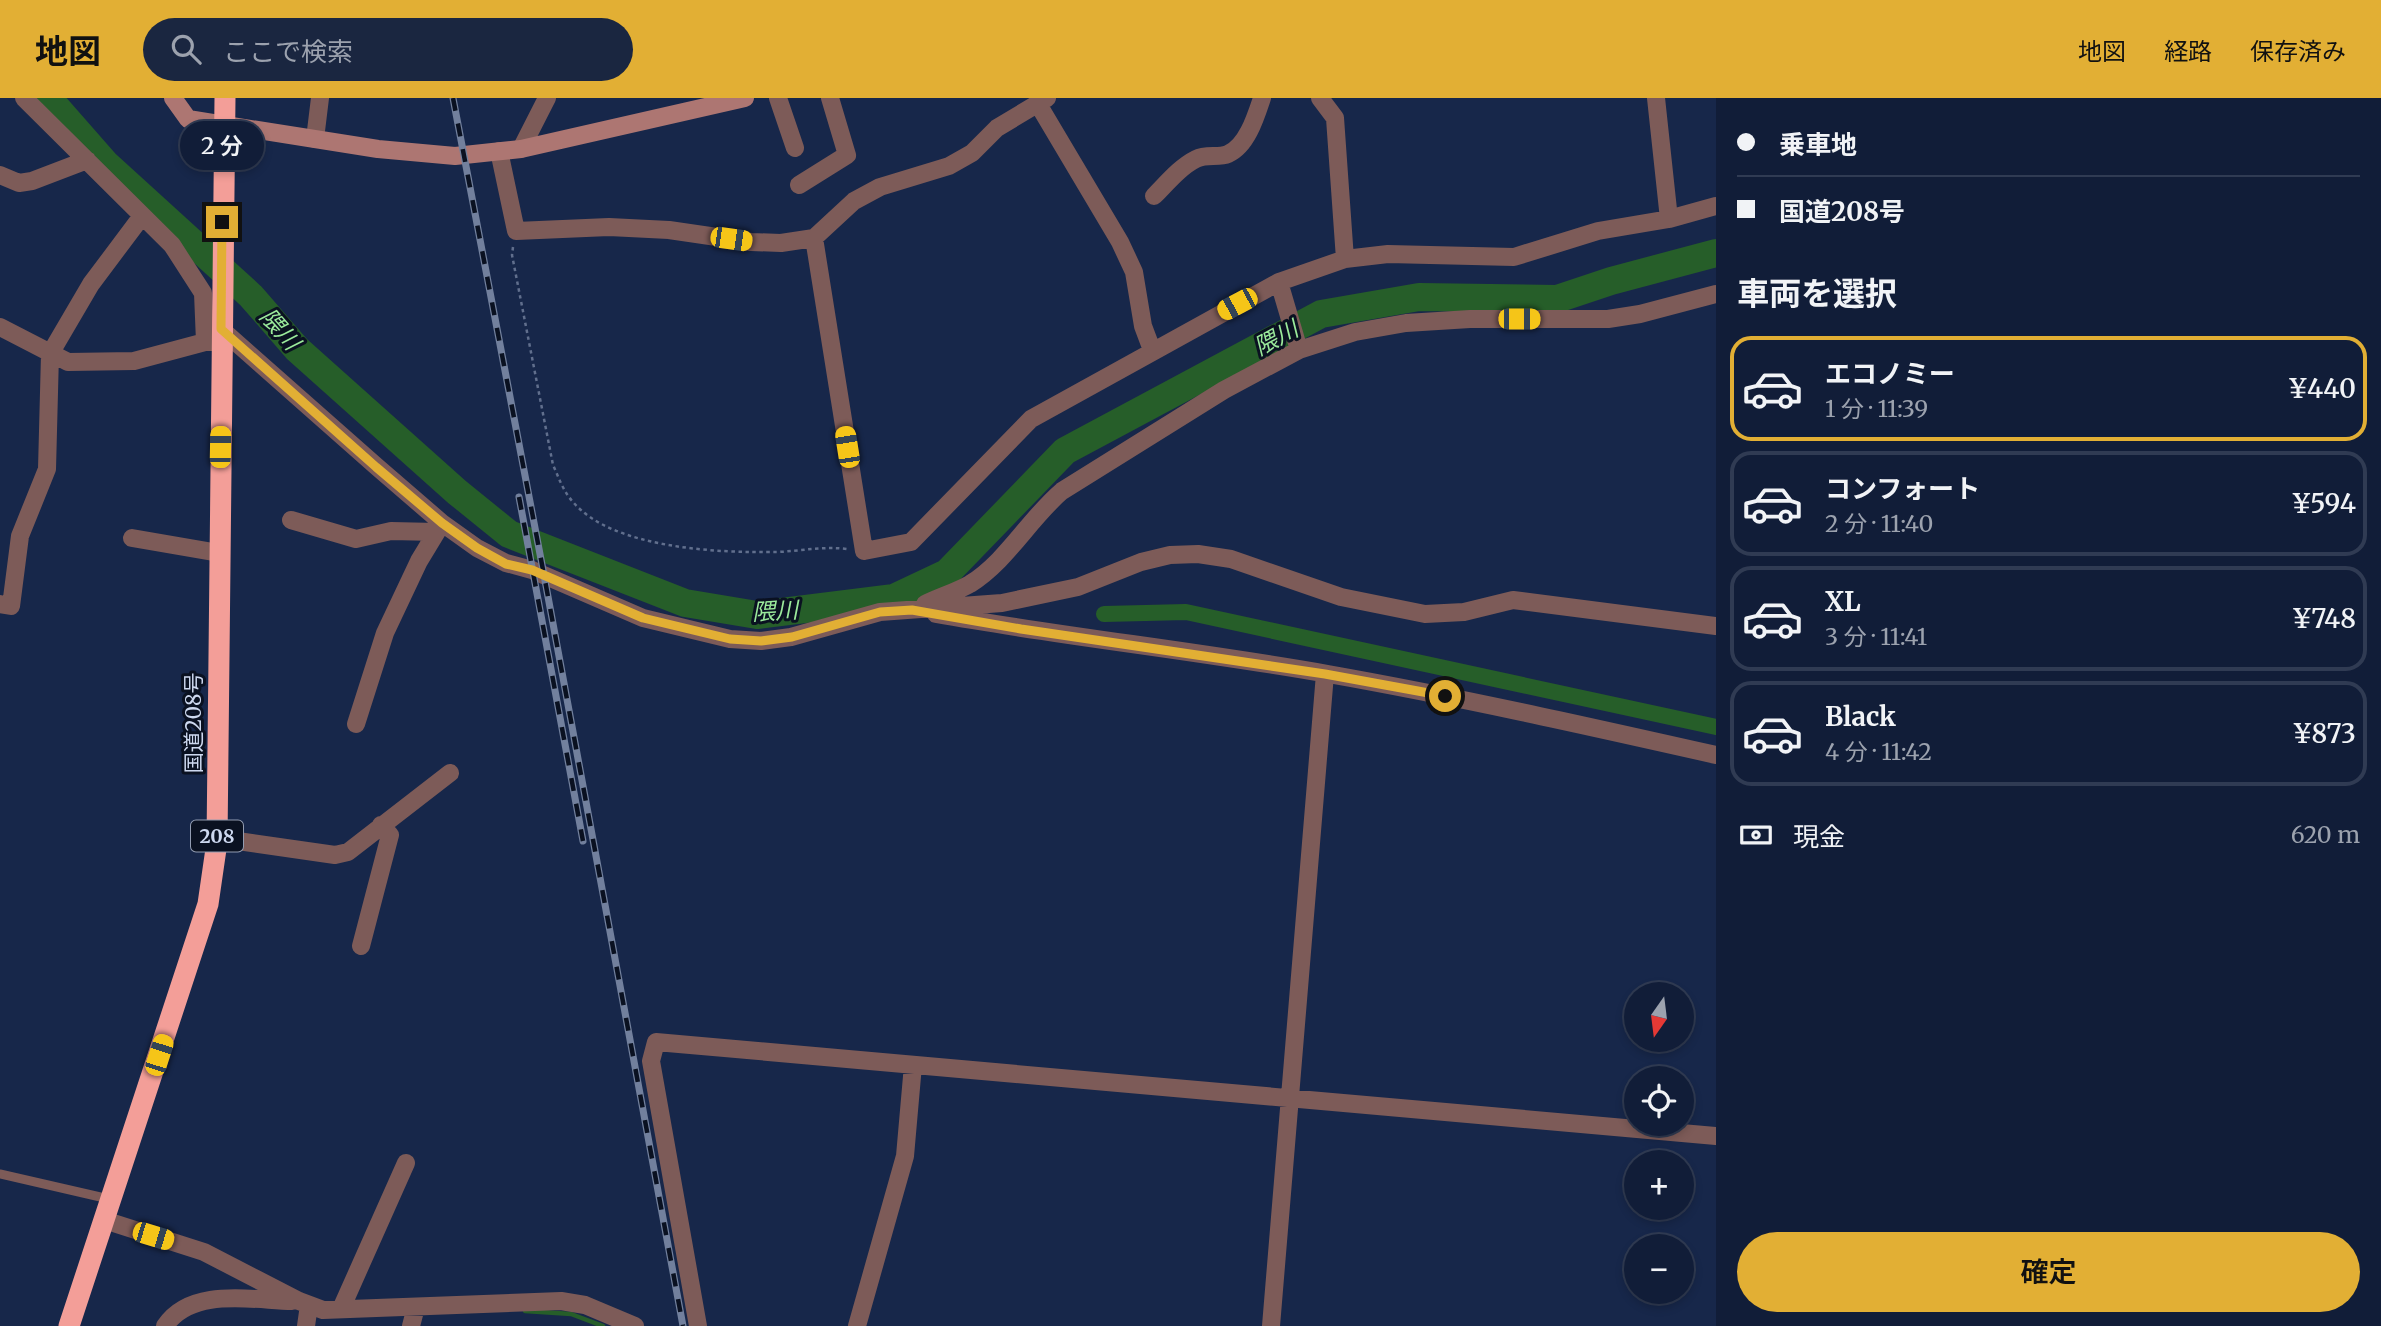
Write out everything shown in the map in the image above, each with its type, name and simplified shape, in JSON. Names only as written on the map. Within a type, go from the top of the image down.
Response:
[{"type":"highway","name":"国道208号","points":[[69,1326],[208,904],[217,838],[217,334],[225,98]]},
{"type":"street","points":[[24,98],[172,245],[203,293],[217,334],[439,527],[518,568],[532,570],[643,618],[730,639],[761,641],[792,637],[880,612],[1002,603],[1078,587],[1150,560],[1170,555],[1198,554],[1231,559],[1341,597],[1425,614],[1464,612],[1513,600],[1716,626]]},
{"type":"street","points":[[173,98],[188,119],[443,156],[521,149],[745,98]]},
{"type":"street","points":[[315,139],[320,98]]},
{"type":"street","points":[[521,149],[547,98]]},
{"type":"street","points":[[778,98],[795,148]]},
{"type":"street","points":[[799,185],[847,155],[830,98]]},
{"type":"street","points":[[1154,195],[1186,165],[1199,157],[1227,155],[1239,146],[1256,116],[1262,98]]},
{"type":"street","points":[[1320,98],[1335,118],[1345,259]]},
{"type":"street","points":[[1656,98],[1670,219]]},
{"type":"street","points":[[499,151],[516,231],[633,228],[781,243],[814,238],[854,201],[880,187],[949,166],[972,153],[997,128],[1043,101],[1134,272],[1143,326],[1152,350]]},
{"type":"street","points":[[0,175],[19,183],[32,181],[87,160]]},
{"type":"street","points":[[814,238],[864,551],[911,542],[1031,419],[1279,282],[1345,259],[1388,254],[1514,257],[1598,231],[1670,219],[1716,206]]},
{"type":"street","points":[[0,604],[11,606],[20,536],[47,470],[50,354],[91,284],[142,216]]},
{"type":"street","points":[[1279,282],[1297,344]]},
{"type":"street","points":[[912,610],[970,584],[1011,546],[1045,505],[1062,491],[1297,344],[1406,323],[1470,318],[1608,319],[1716,295]]},
{"type":"street","points":[[0,327],[68,362],[134,361],[217,334]]},
{"type":"street","points":[[291,520],[356,539],[391,531],[439,527]]},
{"type":"street","points":[[356,724],[385,633],[419,561],[439,527]]},
{"type":"street","points":[[132,538],[219,553]]},
{"type":"street","points":[[912,610],[1325,674],[1510,708],[1716,755]]},
{"type":"street","points":[[1270,1326],[1325,674]]},
{"type":"street","points":[[217,838],[335,855],[348,852],[450,773]]},
{"type":"street","points":[[361,946],[390,835],[381,825]]},
{"type":"street","points":[[698,1326],[651,1061],[656,1042],[1716,1136]]},
{"type":"street","points":[[857,1326],[905,1156],[913,1065]]},
{"type":"street","points":[[341,1309],[406,1163]]},
{"type":"street","points":[[103,1220],[204,1251],[304,1303],[323,1310],[561,1301],[585,1305],[635,1326]]},
{"type":"street","points":[[165,1326],[170,1318],[188,1305],[207,1299],[304,1303]]},
{"type":"street","points":[[304,1303],[306,1326]]},
{"type":"street","points":[[411,1326],[416,1307]]},
{"type":"lane","points":[[0,1174],[111,1199]]},
{"type":"path","points":[[516,231],[512,255],[544,426],[553,465],[562,487],[574,504],[611,529],[688,549],[780,552],[826,546],[864,551]]},
{"type":"waterway","name":"隈川","points":[[48,98],[105,163],[251,296],[297,349],[457,492],[509,534],[685,603],[757,615],[894,598],[947,573],[1065,451],[1321,314],[1419,297],[1557,299],[1611,281],[1716,253]]},
{"type":"waterway","points":[[1104,614],[1186,612],[1716,727]]},
{"type":"waterway","points":[[525,1311],[571,1314],[603,1326]]},
{"type":"railway","points":[[453,98],[683,1326]]},
{"type":"railway","points":[[519,497],[583,841]]},
{"type":"route","points":[[222,222],[221,329],[376,467],[442,523],[477,548],[506,564],[532,570],[643,618],[730,639],[761,641],[792,637],[880,612],[912,610],[1325,674],[1445,696]]}]
